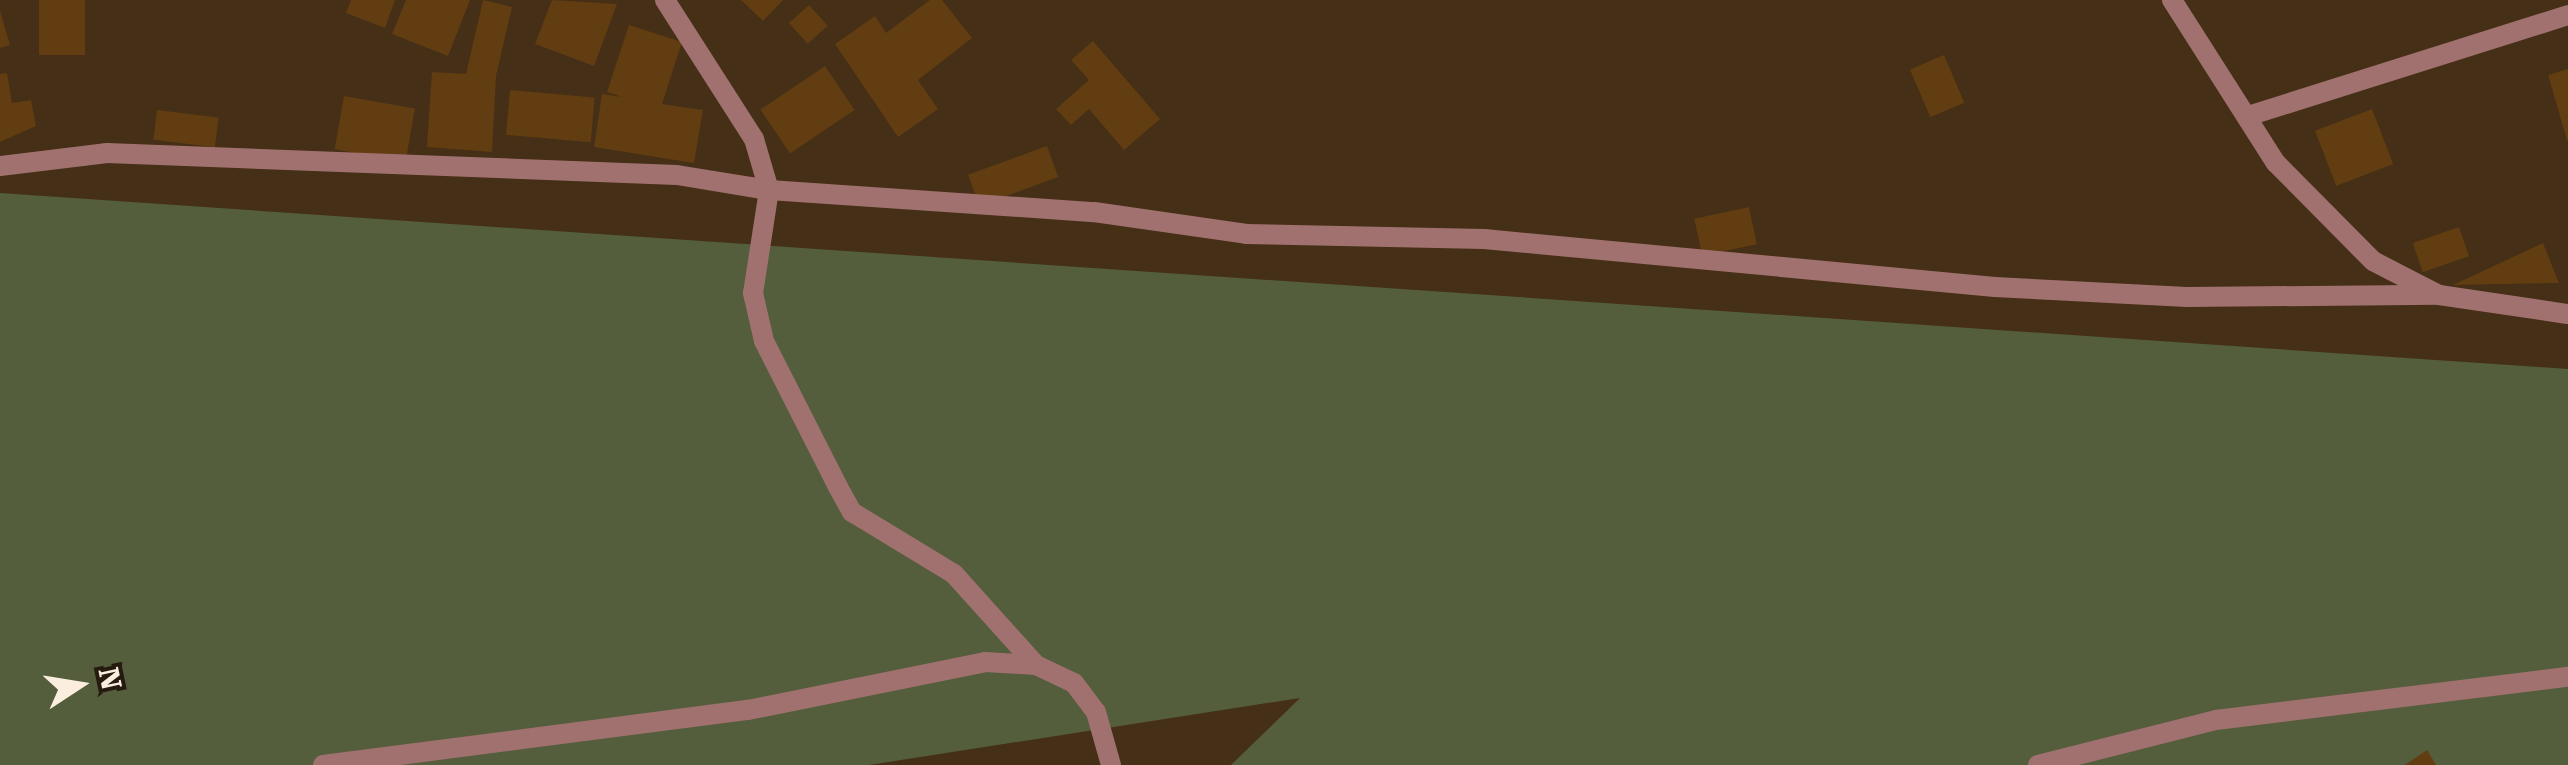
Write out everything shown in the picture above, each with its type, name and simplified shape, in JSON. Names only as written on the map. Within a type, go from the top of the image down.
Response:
[{"type":"street","points":[[665,0],[754,140],[769,190],[753,293],[764,341],[838,487],[852,512],[954,574],[1036,665]]},
{"type":"street","points":[[2172,0],[2276,163],[2324,218],[2373,261],[2438,294]]},
{"type":"street","points":[[2248,116],[2568,15]]},
{"type":"street","points":[[0,166],[134,153],[677,176],[769,190],[1094,212],[1246,234],[1484,239],[1995,287],[2187,297],[2438,294],[2568,314]]},
{"type":"street","points":[[323,765],[748,710],[985,662],[1036,665],[1074,682],[1096,712],[1111,765]]},
{"type":"street","points":[[2038,765],[2216,720],[2568,677]]},
{"type":"green space","points":[[0,193],[2568,369],[2568,765],[1231,765],[1300,698],[869,765],[0,765]]},
{"type":"building","points":[[39,0],[85,0],[85,55],[39,55]]},
{"type":"building","points":[[351,0],[395,0],[385,28],[346,13]]},
{"type":"building","points":[[406,0],[470,0],[448,56],[392,34]]},
{"type":"building","points":[[483,0],[512,7],[496,76],[492,152],[427,147],[432,72],[466,74]]},
{"type":"building","points":[[552,0],[617,4],[594,66],[535,44]]},
{"type":"building","points":[[741,0],[783,0],[763,21]]},
{"type":"building","points":[[930,0],[942,0],[972,38],[918,80],[938,109],[898,137],[835,44],[875,16],[886,33]]},
{"type":"building","points":[[809,5],[828,26],[808,44],[789,23]]},
{"type":"building","points":[[0,11],[10,45],[0,48]]},
{"type":"building","points":[[629,25],[682,42],[662,104],[703,110],[694,163],[594,147],[602,94],[622,97],[607,92]]},
{"type":"building","points":[[1093,41],[1160,119],[1124,150],[1089,109],[1071,125],[1056,109],[1089,80],[1071,60]]},
{"type":"building","points":[[1944,55],[1964,103],[1930,117],[1910,69]]},
{"type":"building","points":[[825,66],[855,110],[790,154],[760,110]]},
{"type":"building","points":[[2568,69],[2568,140],[2567,140],[2548,75]]},
{"type":"building","points":[[7,73],[12,103],[31,100],[36,126],[0,142],[0,74]]},
{"type":"building","points":[[510,90],[595,97],[591,142],[506,135]]},
{"type":"building","points":[[344,96],[415,109],[406,162],[335,149]]},
{"type":"building","points":[[2372,109],[2393,164],[2336,186],[2315,131]]},
{"type":"building","points":[[157,110],[219,118],[215,147],[153,140]]},
{"type":"building","points":[[1047,146],[1058,177],[979,206],[968,175]]},
{"type":"building","points":[[1749,207],[1757,244],[1702,256],[1694,219]]},
{"type":"building","points":[[2459,227],[2469,256],[2423,272],[2413,243]]},
{"type":"building","points":[[2543,243],[2559,283],[2453,285]]},
{"type":"building","points":[[2427,750],[2436,765],[2405,765]]}]
